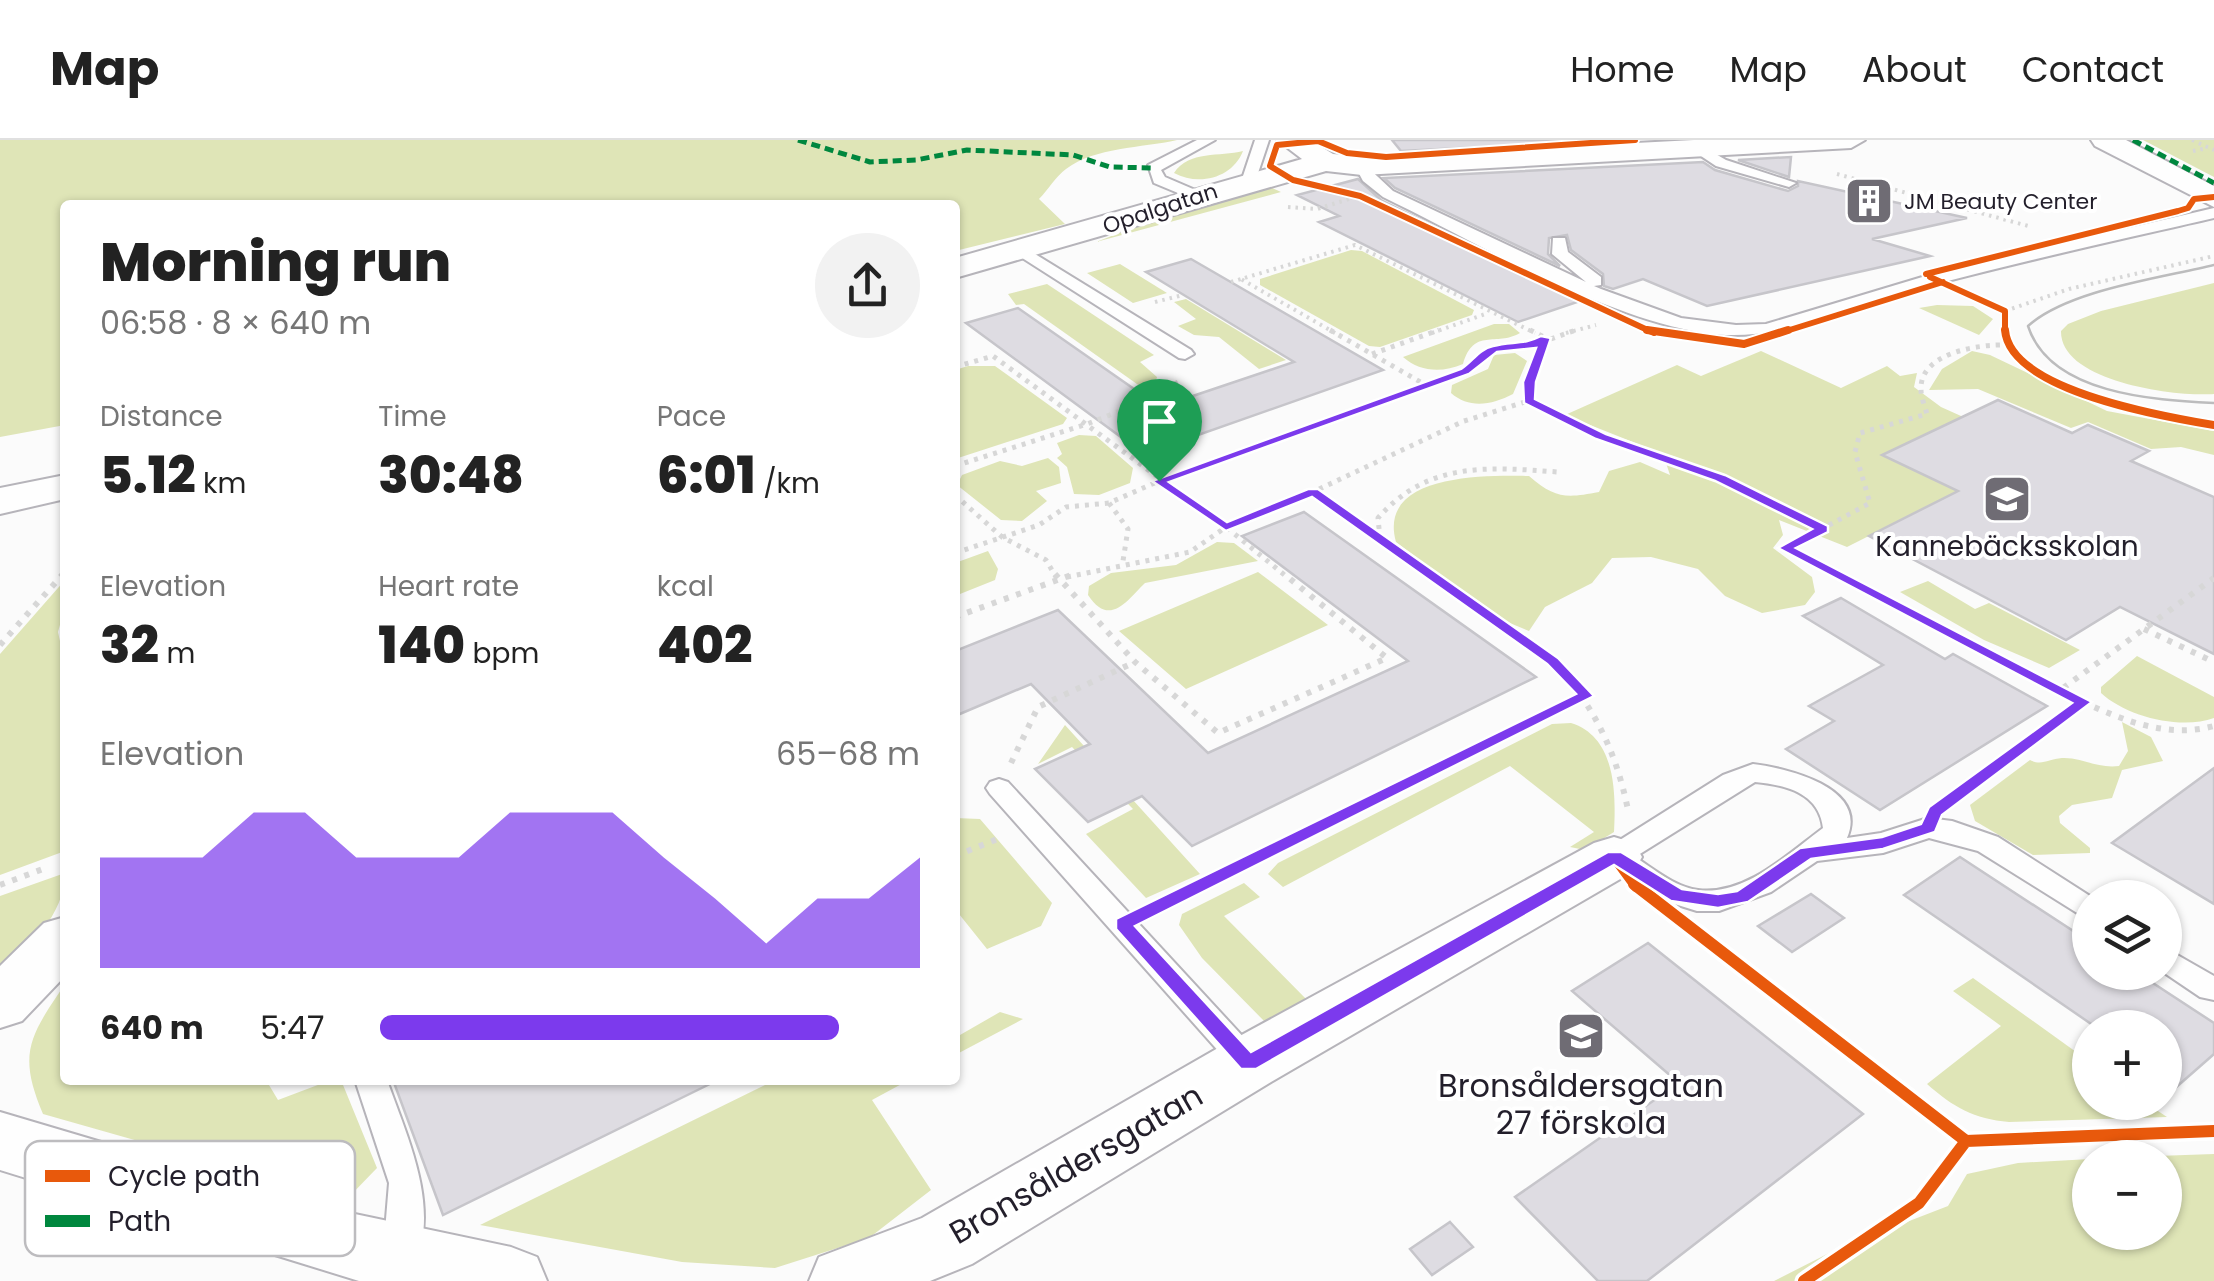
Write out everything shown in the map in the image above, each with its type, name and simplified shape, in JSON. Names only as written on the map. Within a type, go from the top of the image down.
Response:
[{"type":"street","points":[[1291,140],[1361,181],[1700,148],[1851,140]]},
{"type":"street","points":[[2105,140],[2214,198]]},
{"type":"street","name":"Opalgatan","points":[[960,267],[1249,179],[1326,162]]},
{"type":"street","points":[[0,501],[60,488]]},
{"type":"street","name":"Bronsåldersgatan","points":[[844,1281],[947,1241],[1248,1063],[1630,846]]},
{"type":"street","points":[[0,1004],[60,944]]},
{"type":"street","points":[[0,1140],[25,1148]]},
{"type":"street","points":[[355,1247],[511,1281]]},
{"type":"lane","points":[[1194,196],[1159,180],[1154,168],[1208,140]]},
{"type":"lane","points":[[1249,179],[1262,140]]},
{"type":"lane","points":[[1700,148],[1721,162],[1790,182]]},
{"type":"lane","points":[[1361,181],[1368,178],[1388,194],[1641,312],[1702,329],[1739,332],[1767,329],[1935,279],[2214,213]]},
{"type":"lane","points":[[1558,242],[1560,254],[1641,312]]},
{"type":"lane","points":[[1022,251],[1184,354]]},
{"type":"lane","name":"Bronsåldersgatan","points":[[1753,773],[1776,775],[1824,796],[1837,812],[1836,832],[1742,897],[1718,901],[1678,896],[1630,846],[1732,781],[1753,773]]},
{"type":"lane","points":[[999,788],[1248,1063]]},
{"type":"lane","points":[[1806,853],[1883,843],[1928,828],[1988,844],[2072,898]]},
{"type":"lane","points":[[2182,970],[2211,989]]},
{"type":"lane","points":[[373,1085],[406,1183],[400,1260]]},
{"type":"path","points":[[2196,141],[2214,150]]},
{"type":"path","points":[[1830,172],[2046,231]]},
{"type":"path","points":[[1287,206],[1317,209],[1361,181]]},
{"type":"path","points":[[1230,282],[1355,245],[1545,338]]},
{"type":"path","points":[[2004,311],[2070,289],[2214,256]]},
{"type":"path","points":[[1242,280],[1424,384]]},
{"type":"path","points":[[1372,354],[1489,313]]},
{"type":"path","points":[[960,551],[1039,525],[1066,507],[1109,503],[1159,481],[1465,372],[1496,348],[1528,347],[1545,338],[1600,324]]},
{"type":"path","points":[[1528,401],[1530,382],[1545,338]]},
{"type":"path","points":[[2007,345],[1976,344],[1949,354],[1926,374],[1920,387],[1927,414],[1860,433],[1855,452],[1870,503],[1786,548],[2084,702],[2167,730],[2202,731],[2214,726]]},
{"type":"path","points":[[960,464],[1086,424],[1178,388],[1168,367],[1184,354]]},
{"type":"path","points":[[960,366],[993,356],[1226,527],[1387,658],[1218,733],[1135,662],[1058,579],[1046,560],[1002,537],[960,499]]},
{"type":"path","points":[[960,616],[1058,579],[1123,561],[1190,552],[1226,527],[1313,492],[1464,421],[1528,401],[1601,436],[1720,478],[1823,529]]},
{"type":"path","points":[[1380,541],[1378,518],[1399,491],[1415,482],[1465,470],[1558,472]]},
{"type":"path","points":[[1313,492],[1552,661],[1586,696],[1608,736],[1630,821],[1630,846]]},
{"type":"path","points":[[1109,503],[1129,525],[1131,540],[1123,561]]},
{"type":"path","points":[[0,645],[60,578]]},
{"type":"path","points":[[2059,691],[2214,578]]},
{"type":"path","points":[[2142,628],[2214,662]]},
{"type":"path","points":[[999,788],[1038,707],[1135,662]]},
{"type":"path","points":[[1122,924],[1586,696]]},
{"type":"path","points":[[1928,828],[1935,812],[2084,702]]},
{"type":"path","points":[[960,854],[1032,824]]},
{"type":"path","points":[[0,885],[44,869]]},
{"type":"green space","points":[[0,140],[1177,140],[1105,152],[1078,162],[1059,175],[1039,199],[1065,224],[960,250],[960,200],[60,200],[60,426],[0,437]]},
{"type":"green space","points":[[2143,140],[2214,140],[2214,177]]},
{"type":"green space","points":[[1243,151],[1232,167],[1214,177],[1194,179],[1174,173],[1196,158]]},
{"type":"green space","points":[[1268,186],[1281,192],[1096,242],[1153,220]]},
{"type":"green space","points":[[1351,250],[1362,251],[1474,310],[1472,315],[1380,347],[1369,346],[1260,285],[1260,279]]},
{"type":"green space","points":[[1120,264],[1167,293],[1133,303],[1087,273]]},
{"type":"green space","points":[[2214,283],[2214,394],[2174,393],[2123,383],[2079,363],[2066,348],[2061,331],[2068,324],[2101,311]]},
{"type":"green space","points":[[1047,284],[1154,355],[1140,362],[1157,377],[1155,385],[1144,389],[1024,304],[1016,305],[1008,294]]},
{"type":"green space","points":[[1186,299],[1286,360],[1259,369],[1219,337],[1194,335],[1178,326],[1196,319],[1174,302]]},
{"type":"green space","points":[[1973,306],[1993,319],[1979,335],[1919,308]]},
{"type":"green space","points":[[1494,324],[1509,324],[1520,333],[1480,342],[1473,346],[1463,364],[1447,369],[1424,368],[1403,357]]},
{"type":"green space","points":[[1761,351],[1841,388],[1887,366],[1900,376],[1917,373],[1914,387],[1941,407],[2039,451],[1996,472],[1920,437],[1883,454],[1958,491],[1847,547],[1779,520],[1783,535],[1773,548],[1812,577],[1815,592],[1805,605],[1762,613],[1725,596],[1698,569],[1651,557],[1612,558],[1592,583],[1545,607],[1529,631],[1493,616],[1396,542],[1394,520],[1402,503],[1438,483],[1487,476],[1529,476],[1554,493],[1570,496],[1599,492],[1609,471],[1640,462],[1670,475],[1663,454],[1565,415],[1677,365],[1701,376]]},
{"type":"green space","points":[[1972,351],[1990,355],[2107,411],[2214,431],[2214,455],[2181,447],[2151,449],[2088,422],[2071,428],[1978,389],[1929,390],[1942,369]]},
{"type":"green space","points":[[1515,353],[1527,361],[1513,394],[1481,404],[1451,393],[1452,385],[1488,369],[1494,355]]},
{"type":"green space","points":[[995,366],[1067,418],[1063,424],[960,457],[960,368]]},
{"type":"green space","points":[[1079,435],[1096,436],[1133,468],[1130,483],[1099,495],[1074,494],[1067,467],[1057,458],[1062,454],[1057,443]]},
{"type":"green space","points":[[1048,458],[1059,467],[1061,483],[1036,491],[1047,501],[1022,521],[1001,520],[960,487],[962,475],[1000,461],[1022,466]]},
{"type":"green space","points":[[1217,542],[1234,543],[1258,561],[1145,583],[1126,602],[1111,610],[1096,605],[1088,595],[1089,586],[1111,573],[1176,565]]},
{"type":"green space","points":[[988,551],[998,569],[995,580],[960,594],[960,561]]},
{"type":"green space","points":[[1258,572],[1328,625],[1186,689],[1119,631]]},
{"type":"green space","points":[[1928,581],[1975,609],[1989,603],[2080,650],[2049,668],[1984,640],[1900,592]]},
{"type":"green space","points":[[60,586],[60,853],[0,875],[0,654]]},
{"type":"green space","points":[[2137,656],[2214,697],[2214,718],[2186,723],[2155,719],[2125,709],[2101,693],[2101,687]]},
{"type":"green space","points":[[2122,722],[2151,737],[2163,761],[2122,770],[2112,798],[2072,805],[2059,816],[2060,823],[2090,848],[2090,853],[2033,855],[1975,821],[1970,805],[2030,760],[2069,758],[2119,766],[2128,751]]},
{"type":"green space","points":[[1571,723],[1597,740],[1605,753],[1613,784],[1614,832],[1585,850],[1570,847],[1594,832],[1510,766],[1283,887],[1268,874],[1278,863],[1552,724]]},
{"type":"green space","points":[[1065,725],[1200,874],[1146,898],[1086,834],[1133,809],[1072,747],[1038,764]]},
{"type":"green space","points":[[960,818],[980,819],[1052,903],[1041,926],[987,949],[960,915]]},
{"type":"green space","points":[[60,875],[60,899],[52,917],[0,976],[0,896]]},
{"type":"green space","points":[[1244,883],[1260,897],[1224,916],[1312,1005],[1268,1025],[1202,958],[1179,925],[1182,914]]},
{"type":"green space","points":[[1973,978],[2072,1049],[2072,1120],[2009,1122],[1975,1115],[1927,1084],[2001,1026],[1953,991]]},
{"type":"green space","points":[[60,992],[60,1085],[269,1085],[278,1100],[318,1085],[343,1085],[377,1168],[355,1191],[355,1141],[138,1141],[43,1114],[29,1060],[43,1018]]},
{"type":"green space","points":[[1000,1012],[1023,1019],[960,1052],[960,1035]]},
{"type":"green space","points":[[765,1085],[900,1085],[872,1100],[931,1190],[869,1238],[775,1268],[682,1262],[480,1225]]},
{"type":"green space","points":[[2214,1154],[2214,1281],[1774,1281],[1837,1249],[1948,1206],[1967,1174],[2018,1163],[2072,1160],[2072,1250],[2182,1250],[2182,1155]]},
{"type":"building","points":[[1392,140],[1621,140],[1401,151]]},
{"type":"building","points":[[1791,157],[1789,177],[1738,160]]},
{"type":"building","points":[[1703,162],[1715,170],[1788,191],[1798,186],[1798,181],[1967,218],[1872,239],[1930,256],[1707,306],[1643,279],[1613,289],[1604,286],[1603,274],[1571,250],[1567,235],[1549,238],[1548,254],[1560,266],[1395,188],[1384,178]]},
{"type":"building","points":[[1358,179],[1381,200],[1583,300],[1518,322],[1319,222],[1339,216],[1297,195]]},
{"type":"building","points":[[1191,259],[1383,370],[1144,454],[966,323],[1018,308],[1160,407],[1294,362],[1146,272]]},
{"type":"building","points":[[1998,400],[2072,433],[2088,425],[2149,451],[2131,461],[2214,497],[2214,654],[2120,607],[2066,640],[1869,536],[1958,491],[1882,455]]},
{"type":"building","points":[[1304,512],[1536,677],[1192,846],[1142,796],[1088,822],[1035,769],[1090,744],[1031,684],[960,714],[960,649],[1058,610],[1208,753],[1408,661],[1242,536]]},
{"type":"building","points":[[1841,598],[1945,659],[1953,654],[2047,706],[1880,810],[1786,749],[1834,721],[1809,706],[1883,665],[1803,616]]},
{"type":"building","points":[[2214,768],[2214,904],[2182,885],[2182,880],[2174,880],[2112,843]]},
{"type":"building","points":[[1960,857],[2072,930],[2072,990],[2164,990],[2214,1023],[2214,1054],[2182,1082],[2182,1010],[2072,1011],[1904,895]]},
{"type":"building","points":[[1811,894],[1844,918],[1792,952],[1758,926]]},
{"type":"building","points":[[1648,943],[1863,1114],[1647,1281],[1598,1281],[1515,1197],[1679,1083],[1572,991]]},
{"type":"building","points":[[395,1085],[708,1085],[443,1215]]},
{"type":"building","points":[[1450,1222],[1473,1247],[1432,1275],[1410,1249]]},
{"type":"tram line","points":[[2214,265],[2090,294],[2066,303],[2028,326],[2040,349],[2080,379],[2134,395],[2214,403]]},
{"type":"marked path","points":[[798,140],[870,162],[916,160],[967,150],[1073,155],[1110,167],[1153,168]]},
{"type":"marked path","points":[[2133,140],[2214,183]]},
{"type":"cycle path","points":[[1635,140],[1386,157],[1347,153],[1318,141],[1277,145],[1270,166],[1293,180],[1360,196],[1657,334],[1744,344],[1943,282]]},
{"type":"cycle path","points":[[1926,274],[2178,211],[2188,208],[2194,199],[2214,197]]},
{"type":"cycle path","points":[[1930,277],[2005,311],[2006,337],[2021,359],[2048,378],[2120,406],[2214,425]]},
{"type":"cycle path","points":[[1614,857],[1640,893],[1966,1141]]},
{"type":"cycle path","points":[[1804,1281],[1919,1203],[1966,1141],[2214,1131]]},
{"type":"place","name":"JM Beauty Center","points":[[1869,201]]},
{"type":"place","name":"Kannebäcksskolan","points":[[2007,499]]},
{"type":"place","name":"Bronsåldersgatan 27 förskola","points":[[1581,1036]]},
{"type":"route","points":[[1545,338],[1532,371],[1528,401],[1601,436],[1720,478],[1823,529],[1786,548],[2084,702],[1935,812],[1928,828],[1883,843],[1806,853],[1742,897],[1718,901],[1678,896],[1614,857],[1248,1063],[1122,924],[1586,696],[1552,661],[1313,492],[1226,527],[1159,481],[1465,372],[1496,348],[1528,347],[1545,338]]}]
